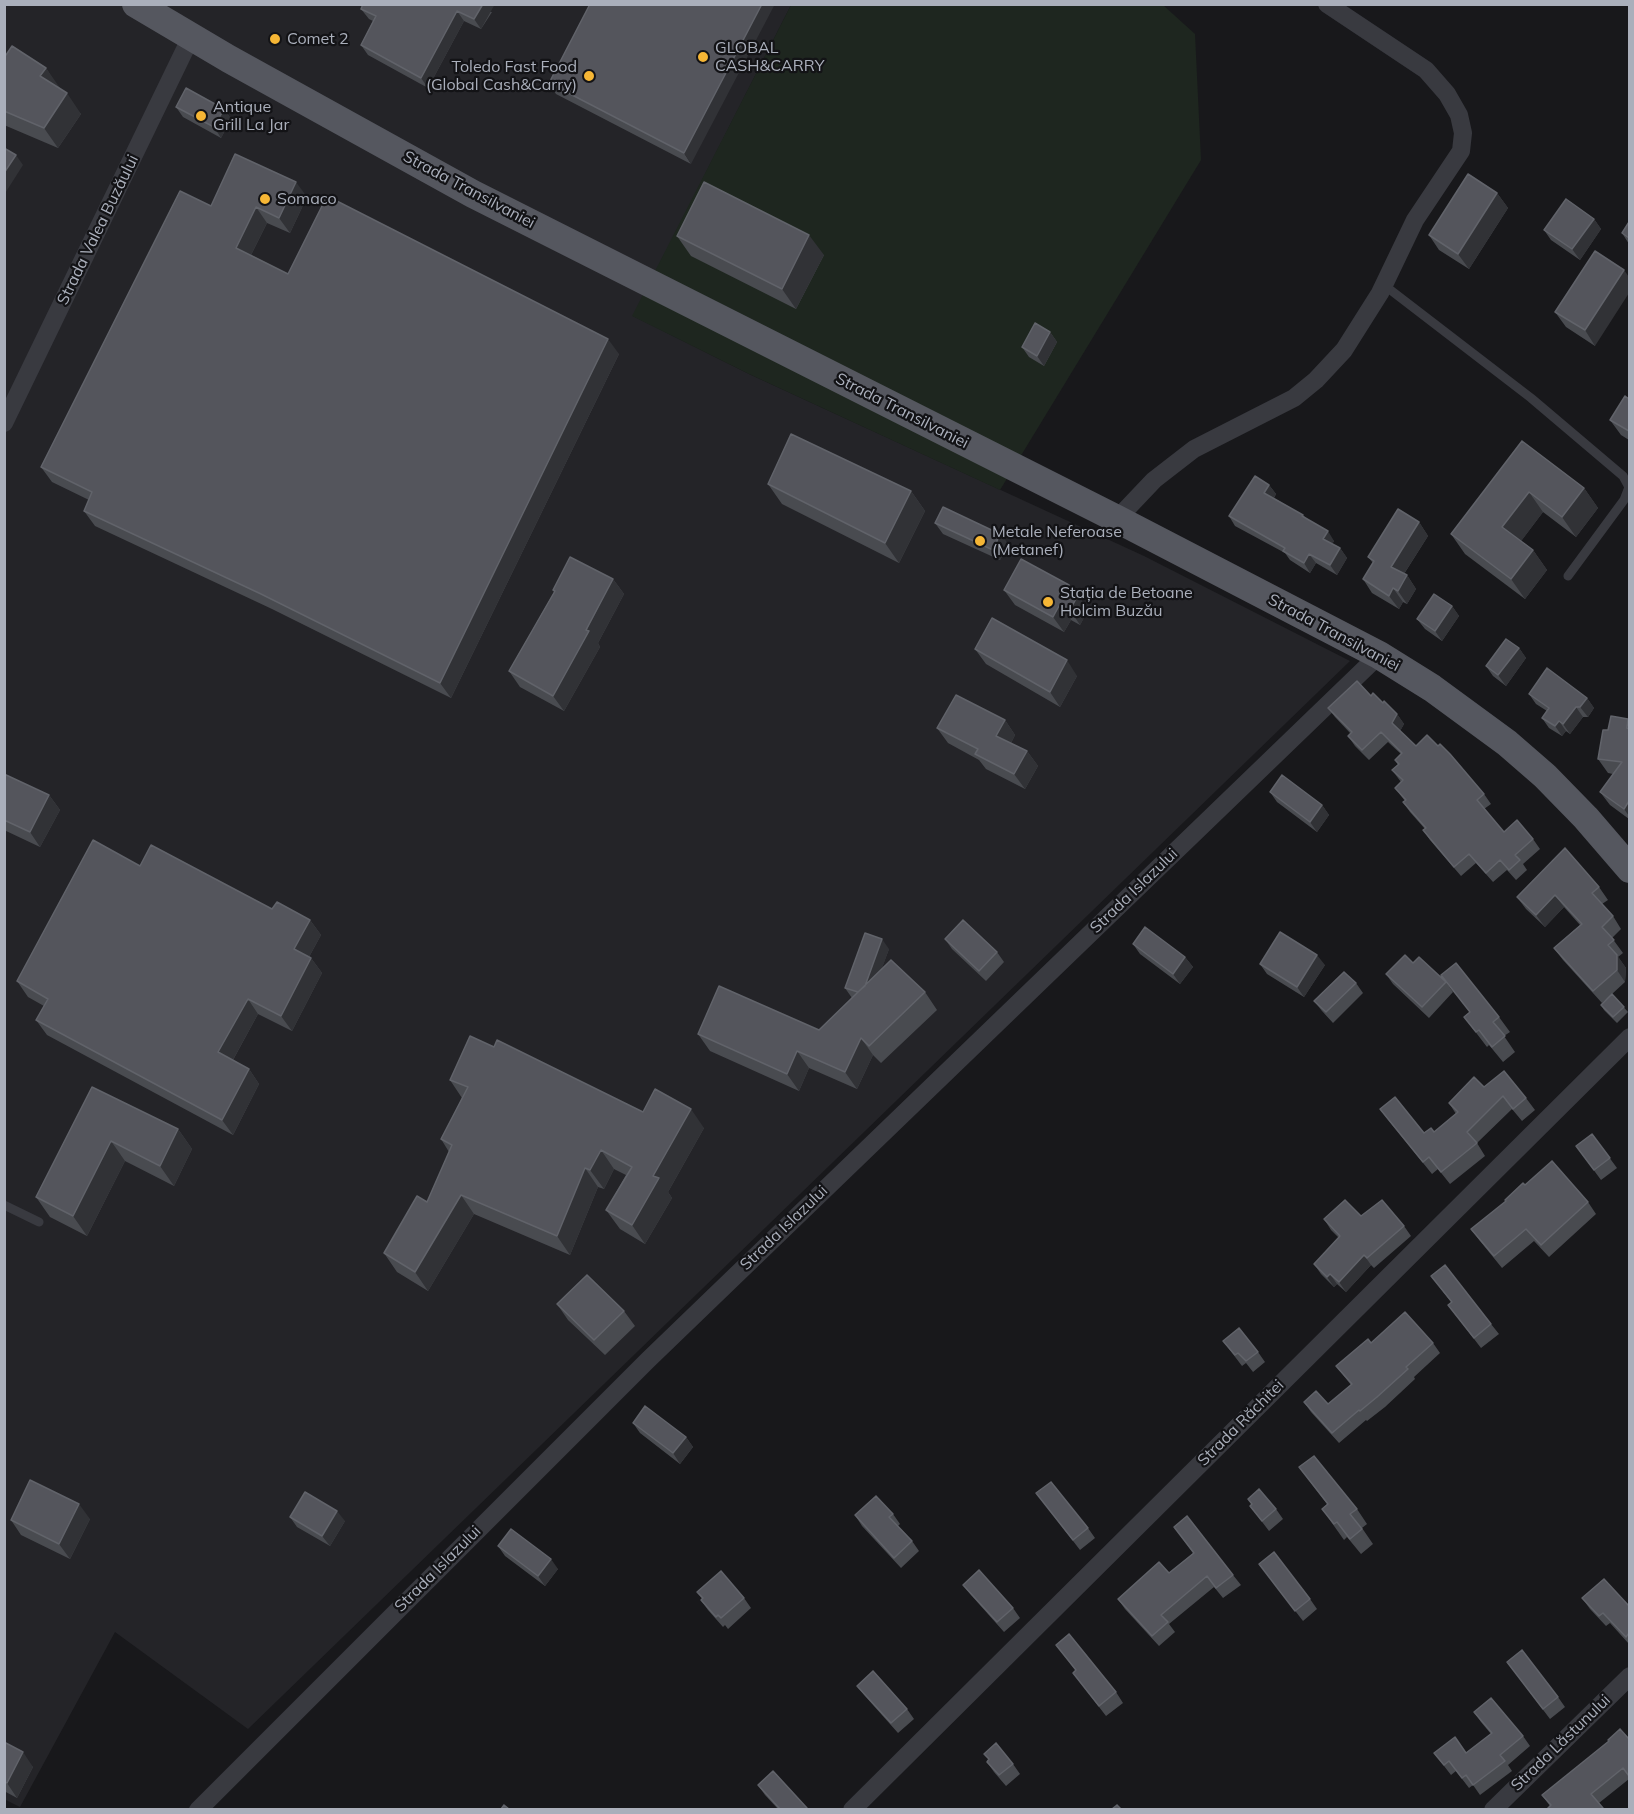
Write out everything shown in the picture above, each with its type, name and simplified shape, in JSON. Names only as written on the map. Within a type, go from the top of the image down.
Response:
[{"type":"main road","name":"Strada Transilvaniei","points":[[136,4],[473,194],[1117,519],[1379,655],[1432,688],[1508,743],[1545,776],[1629,869]]},
{"type":"street","points":[[1117,519],[1154,480],[1194,449],[1294,398],[1316,380],[1344,350],[1384,285],[1414,220],[1461,152],[1463,133],[1459,115],[1447,94],[1426,70],[1327,4]]},
{"type":"street","name":"Strada Valea Buzăului","points":[[4,423],[191,37]]},
{"type":"street","name":"Strada Islazului","points":[[198,1809],[648,1360],[1379,655]]},
{"type":"street","name":"Strada Răchitei","points":[[852,1809],[1629,1037]]},
{"type":"street","name":"Strada Lăstunului","points":[[1493,1809],[1629,1676]]},
{"type":"lane","points":[[1384,285],[1531,398],[1623,476],[1629,487],[1624,500],[1568,576]]},
{"type":"lane","points":[[4,1204],[39,1222]]},
{"type":"shaded area","points":[[4,5],[791,5],[633,316],[749,374],[1144,556],[1350,661],[248,1729],[115,1632],[20,1807],[4,1799]]},
{"type":"shaded area","points":[[791,5],[1163,5],[1195,34],[1201,160],[1000,490],[749,374],[632,316]]},
{"type":"building","points":[[363,4],[483,4],[474,19],[457,11],[421,78],[361,45],[376,16],[361,9]]},
{"type":"building","points":[[590,4],[762,4],[684,153],[549,83]]},
{"type":"building","points":[[12,46],[46,68],[40,76],[67,93],[44,128],[4,111],[4,53],[6,55]]},
{"type":"building","points":[[186,88],[224,109],[214,127],[176,107]]},
{"type":"building","points":[[4,148],[16,155],[4,173]]},
{"type":"building","points":[[235,154],[296,182],[279,218],[256,207],[236,248],[288,274],[327,196],[608,339],[440,683],[261,594],[84,511],[92,492],[41,467],[180,191],[211,206]]},
{"type":"building","points":[[1468,174],[1497,193],[1458,254],[1429,235]]},
{"type":"building","points":[[704,182],[809,235],[782,289],[677,236]]},
{"type":"building","points":[[1566,199],[1594,219],[1572,249],[1544,230]]},
{"type":"building","points":[[1629,222],[1629,238],[1622,233]]},
{"type":"building","points":[[1595,251],[1624,270],[1585,330],[1555,312]]},
{"type":"building","points":[[1035,323],[1050,332],[1037,356],[1022,347]]},
{"type":"building","points":[[1625,396],[1629,399],[1629,431],[1610,420]]},
{"type":"building","points":[[791,434],[911,491],[885,543],[768,484]]},
{"type":"building","points":[[1522,441],[1584,488],[1562,517],[1529,492],[1502,527],[1533,550],[1511,579],[1451,534]]},
{"type":"building","points":[[1255,476],[1269,485],[1264,493],[1328,531],[1323,539],[1340,548],[1330,565],[1309,554],[1304,563],[1283,551],[1285,548],[1229,516]]},
{"type":"building","points":[[943,507],[1000,534],[993,550],[935,523]]},
{"type":"building","points":[[1398,509],[1419,522],[1391,567],[1407,575],[1398,591],[1393,588],[1389,596],[1363,579],[1374,561],[1368,557]]},
{"type":"building","points":[[570,557],[613,579],[586,630],[589,631],[553,696],[509,671],[555,591],[553,590]]},
{"type":"building","points":[[1021,559],[1069,585],[1067,589],[1078,595],[1070,610],[1060,604],[1053,617],[1004,590]]},
{"type":"building","points":[[1434,594],[1452,606],[1435,631],[1417,619]]},
{"type":"building","points":[[992,618],[1067,660],[1050,692],[975,649]]},
{"type":"building","points":[[1506,639],[1519,648],[1498,675],[1486,666]]},
{"type":"building","points":[[1547,668],[1587,698],[1580,707],[1576,707],[1563,724],[1559,721],[1555,726],[1542,718],[1549,708],[1529,694]]},
{"type":"building","points":[[1357,681],[1371,696],[1373,693],[1397,714],[1392,723],[1416,746],[1427,735],[1450,754],[1484,794],[1477,800],[1504,832],[1517,820],[1533,839],[1515,855],[1520,860],[1509,870],[1500,860],[1486,873],[1469,854],[1454,867],[1423,830],[1426,828],[1403,802],[1406,800],[1395,788],[1403,780],[1392,770],[1399,764],[1395,760],[1402,753],[1381,732],[1362,750],[1348,736],[1352,732],[1328,708]]},
{"type":"building","points":[[956,695],[1005,720],[996,736],[1027,751],[1014,774],[975,754],[978,749],[937,728]]},
{"type":"building","points":[[1611,716],[1628,719],[1629,801],[1624,809],[1600,792],[1622,762],[1598,759],[1603,730],[1608,730]]},
{"type":"building","points":[[4,774],[49,795],[30,832],[4,820]]},
{"type":"building","points":[[1282,775],[1322,805],[1310,822],[1270,792]]},
{"type":"building","points":[[93,840],[140,866],[151,845],[272,909],[277,902],[310,920],[294,949],[311,958],[281,1016],[248,999],[218,1052],[249,1069],[222,1120],[36,1020],[48,999],[17,981]]},
{"type":"building","points":[[1565,848],[1599,887],[1592,893],[1613,916],[1602,927],[1614,940],[1608,945],[1617,955],[1617,970],[1593,991],[1554,948],[1582,924],[1555,895],[1536,915],[1517,897]]},
{"type":"building","points":[[963,920],[997,952],[979,971],[945,939]]},
{"type":"building","points":[[1145,927],[1185,957],[1173,974],[1133,944]]},
{"type":"building","points":[[1280,932],[1317,955],[1297,987],[1260,964]]},
{"type":"building","points":[[865,933],[882,939],[865,986],[858,992],[845,988]]},
{"type":"building","points":[[1405,955],[1413,963],[1419,957],[1446,982],[1422,1007],[1386,974]]},
{"type":"building","points":[[891,960],[925,992],[869,1046],[861,1038],[845,1072],[797,1051],[787,1074],[698,1034],[719,986],[819,1030]]},
{"type":"building","points":[[1456,963],[1499,1017],[1493,1022],[1505,1036],[1492,1047],[1479,1030],[1476,1032],[1464,1017],[1470,1012],[1441,975]]},
{"type":"building","points":[[1344,972],[1356,983],[1326,1012],[1314,1001]]},
{"type":"building","points":[[1612,994],[1624,1007],[1613,1017],[1601,1005]]},
{"type":"building","points":[[470,1036],[494,1047],[497,1040],[643,1112],[655,1089],[691,1109],[653,1176],[659,1178],[632,1225],[606,1210],[632,1167],[601,1150],[590,1170],[585,1168],[557,1236],[461,1195],[415,1272],[384,1253],[417,1196],[427,1202],[452,1145],[441,1139],[468,1087],[450,1080]]},
{"type":"building","points":[[1504,1071],[1526,1098],[1513,1109],[1503,1096],[1467,1132],[1477,1143],[1441,1172],[1429,1157],[1423,1162],[1380,1109],[1395,1097],[1424,1133],[1431,1128],[1434,1132],[1458,1112],[1449,1103],[1474,1077],[1484,1087]]},
{"type":"building","points":[[92,1087],[178,1129],[160,1166],[111,1141],[73,1216],[36,1197]]},
{"type":"building","points":[[1592,1134],[1610,1158],[1594,1170],[1576,1146]]},
{"type":"building","points":[[1552,1161],[1588,1202],[1541,1245],[1526,1229],[1494,1256],[1471,1229]]},
{"type":"building","points":[[1345,1200],[1361,1216],[1382,1200],[1404,1226],[1367,1258],[1364,1255],[1339,1282],[1330,1274],[1327,1277],[1314,1264],[1340,1236],[1324,1219]]},
{"type":"building","points":[[1445,1265],[1491,1324],[1474,1338],[1448,1305],[1452,1302],[1431,1276]]},
{"type":"building","points":[[587,1275],[624,1311],[594,1340],[557,1304]]},
{"type":"building","points":[[1405,1312],[1433,1343],[1377,1397],[1332,1433],[1304,1402],[1316,1391],[1328,1404],[1352,1384],[1336,1366],[1368,1339],[1371,1343]]},
{"type":"building","points":[[1239,1328],[1258,1352],[1246,1361],[1238,1353],[1235,1355],[1223,1341]]},
{"type":"building","points":[[645,1406],[686,1437],[673,1453],[633,1423]]},
{"type":"building","points":[[1314,1456],[1357,1509],[1350,1514],[1362,1529],[1350,1539],[1337,1522],[1334,1524],[1322,1509],[1328,1504],[1299,1467]]},
{"type":"building","points":[[30,1480],[79,1504],[59,1544],[11,1520]]},
{"type":"building","points":[[1051,1482],[1088,1528],[1073,1540],[1036,1493]]},
{"type":"building","points":[[1259,1489],[1276,1509],[1262,1521],[1250,1506],[1252,1504],[1248,1499]]},
{"type":"building","points":[[305,1492],[337,1511],[322,1536],[290,1517]]},
{"type":"building","points":[[876,1496],[893,1514],[889,1517],[912,1541],[894,1558],[855,1515]]},
{"type":"building","points":[[1187,1516],[1233,1575],[1216,1588],[1207,1576],[1161,1615],[1168,1622],[1152,1636],[1118,1599],[1159,1562],[1169,1573],[1194,1553],[1174,1527]]},
{"type":"building","points":[[511,1529],[551,1559],[538,1576],[498,1546]]},
{"type":"building","points":[[1274,1552],[1310,1599],[1295,1611],[1259,1564]]},
{"type":"building","points":[[979,1570],[1013,1608],[997,1622],[963,1585]]},
{"type":"building","points":[[721,1571],[744,1598],[721,1618],[718,1615],[716,1617],[697,1592]]},
{"type":"building","points":[[1604,1579],[1629,1606],[1629,1633],[1626,1637],[1603,1613],[1599,1616],[1582,1598]]},
{"type":"building","points":[[1069,1634],[1116,1692],[1099,1706],[1073,1673],[1076,1670],[1056,1645]]},
{"type":"building","points":[[1522,1650],[1558,1697],[1543,1709],[1507,1662]]},
{"type":"building","points":[[873,1671],[907,1709],[891,1723],[857,1686]]},
{"type":"building","points":[[1491,1698],[1523,1736],[1500,1755],[1505,1761],[1473,1785],[1466,1775],[1462,1778],[1449,1761],[1444,1765],[1434,1753],[1455,1737],[1466,1753],[1492,1733],[1474,1712]]},
{"type":"building","points":[[1620,1729],[1629,1739],[1629,1776],[1623,1768],[1591,1794],[1603,1808],[1547,1809],[1551,1805],[1542,1795],[1609,1741]]},
{"type":"building","points":[[4,1742],[23,1752],[7,1783],[4,1781]]},
{"type":"building","points":[[996,1743],[1013,1764],[999,1775],[987,1762],[989,1759],[984,1754]]},
{"type":"building","points":[[773,1771],[807,1808],[780,1809],[758,1785]]},
{"type":"place","name":"Comet 2","points":[[275,39]]},
{"type":"place","name":"GLOBAL CASH&CARRY","points":[[703,57]]},
{"type":"place","name":"Toledo Fast Food (Global Cash&Carry)","points":[[589,76]]},
{"type":"place","name":"Antique Grill La Jar","points":[[201,116]]},
{"type":"place","name":"Somaco","points":[[265,199]]},
{"type":"place","name":"Metale Neferoase (Metanef)","points":[[980,541]]},
{"type":"place","name":"Stația de Betoane Holcim Buzău","points":[[1048,602]]}]
